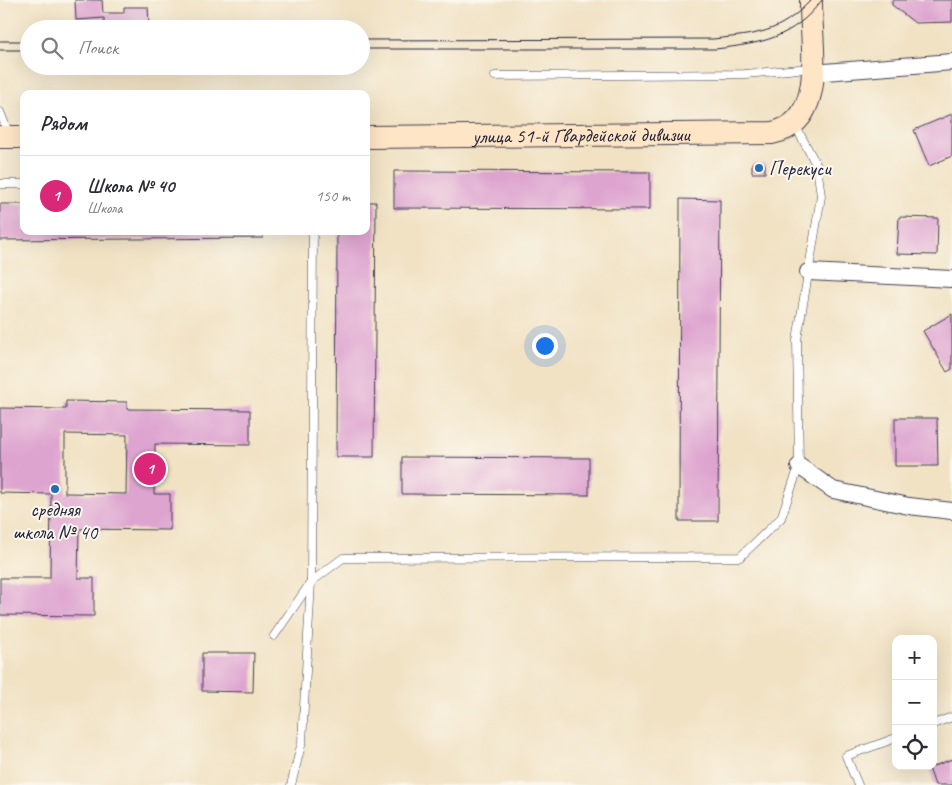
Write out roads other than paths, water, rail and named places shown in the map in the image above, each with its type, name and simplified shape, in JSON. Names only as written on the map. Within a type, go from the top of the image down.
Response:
[{"type":"main road","points":[[795,125],[807,106],[812,90],[811,0]]},
{"type":"main road","name":"улица 51-й Гвардейской дивизии","points":[[370,137],[772,133],[784,131],[795,125]]},
{"type":"street","points":[[812,70],[952,62]]},
{"type":"street","points":[[808,272],[952,279]]},
{"type":"street","points":[[799,466],[833,490],[909,506],[952,511]]},
{"type":"lane","points":[[495,76],[745,74],[812,70]]},
{"type":"lane","points":[[0,112],[11,137]]},
{"type":"lane","points":[[274,636],[311,582],[343,558],[740,557],[782,518],[799,466],[797,340],[821,196],[817,166],[795,125]]},
{"type":"lane","points":[[0,184],[20,184]]},
{"type":"lane","points":[[291,785],[302,742],[311,582],[313,235]]},
{"type":"lane","points":[[937,723],[952,717]]},
{"type":"lane","points":[[858,785],[846,756],[892,739]]},
{"type":"tram line","points":[[370,40],[713,39],[742,36],[778,26],[811,0]]},
{"type":"tram line","points":[[370,49],[716,49],[775,37],[799,23],[822,0]]},
{"type":"tram line","points":[[0,41],[20,41]]},
{"type":"tram line","points":[[0,50],[20,50]]},
{"type":"place","name":"Перекуси","points":[[759,168]]},
{"type":"place","name":"Школа № 40","points":[[150,469]]},
{"type":"place","name":"средняя школа № 40","points":[[55,489]]}]
